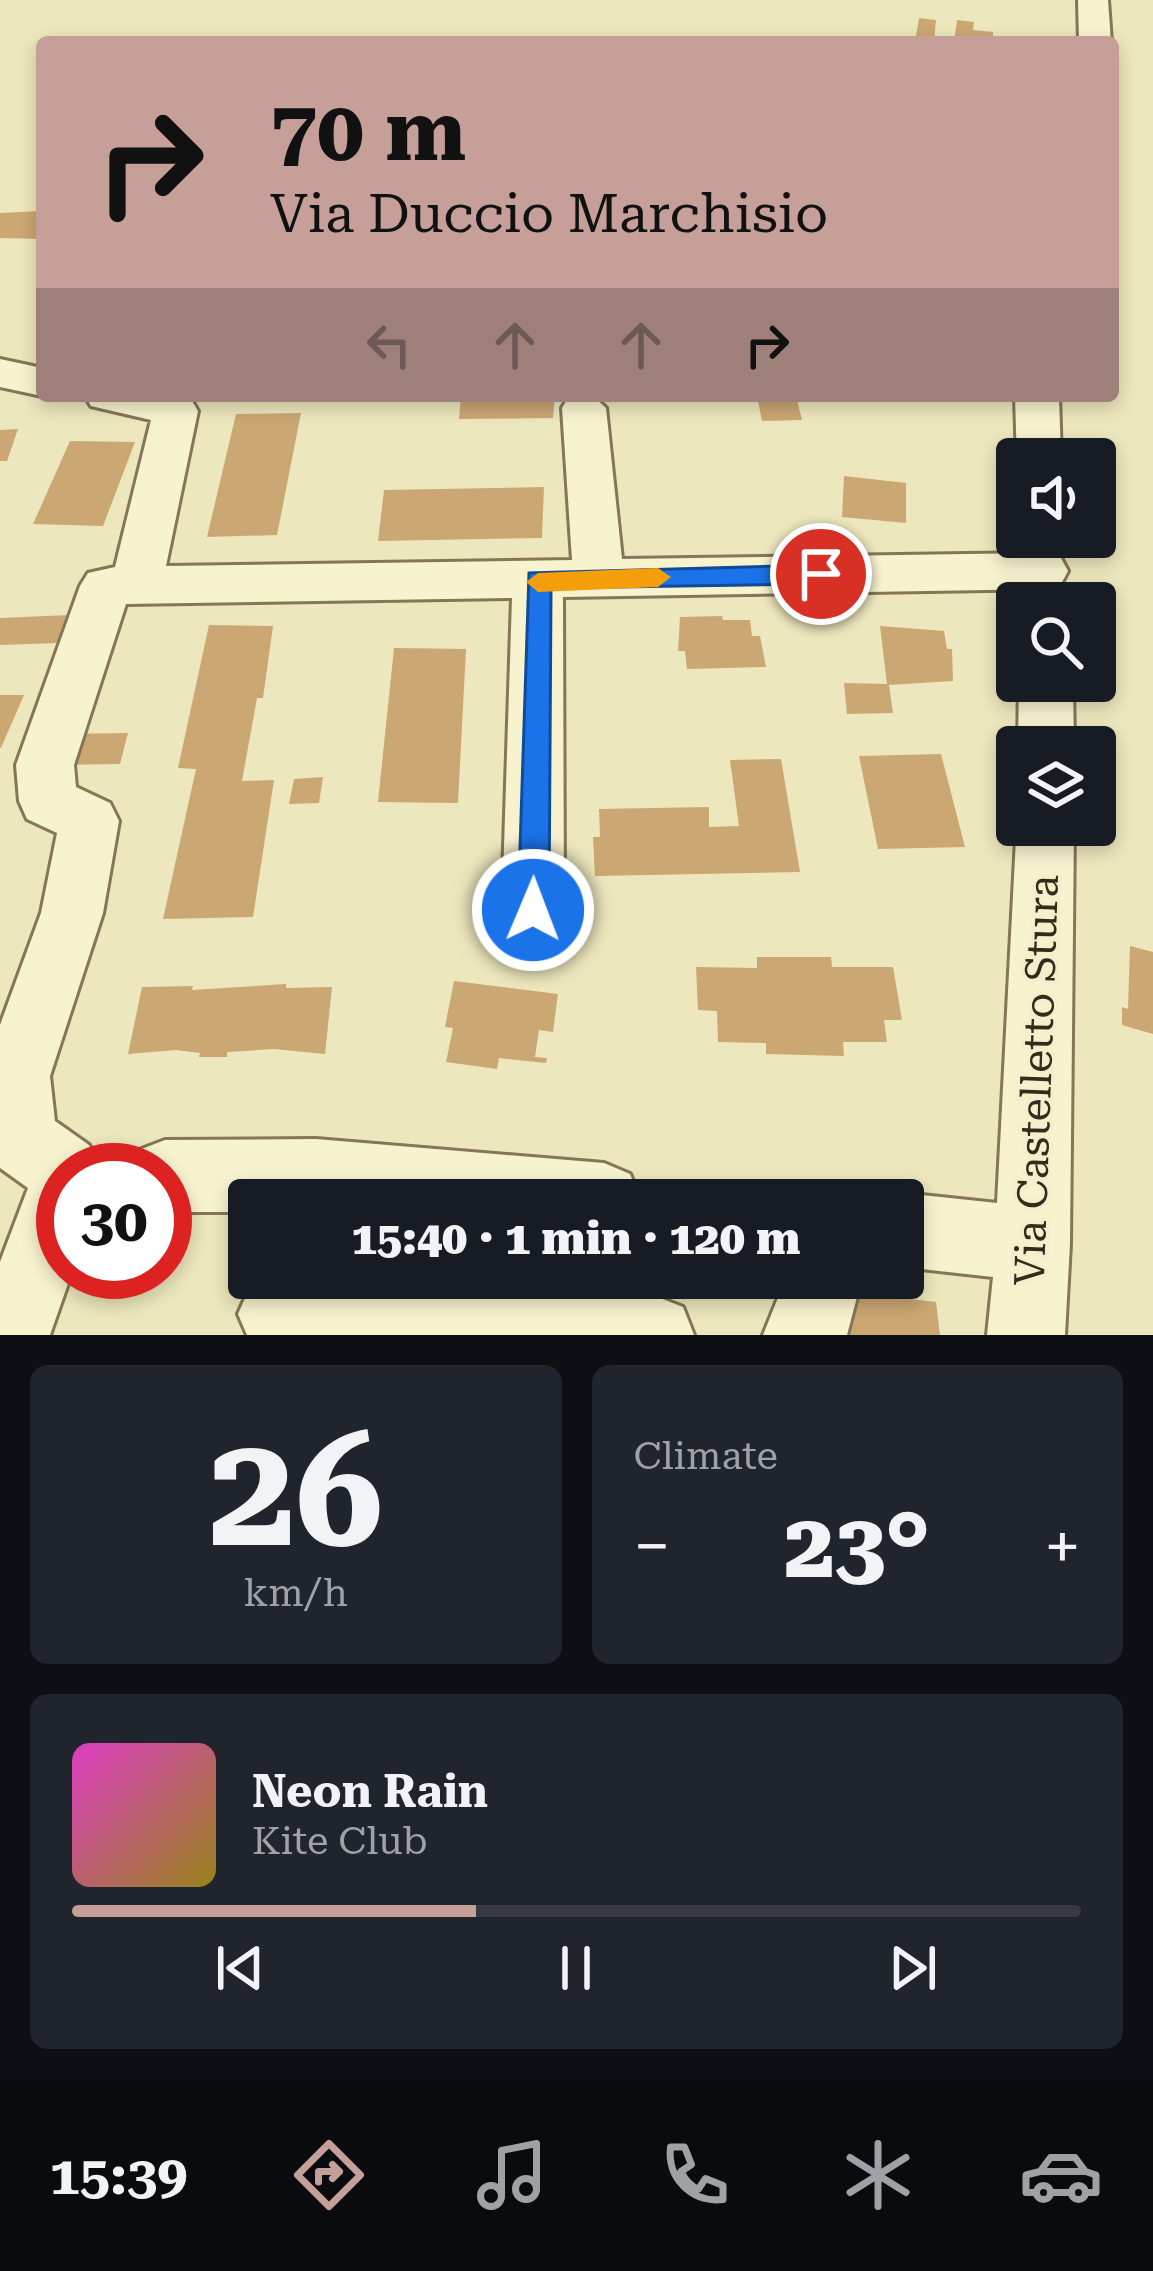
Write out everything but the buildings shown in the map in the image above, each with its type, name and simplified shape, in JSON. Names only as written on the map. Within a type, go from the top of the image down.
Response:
[{"type":"street","points":[[1093,0],[1095,36]]},
{"type":"street","points":[[0,373],[36,381]]},
{"type":"street","points":[[135,402],[176,411],[136,585]]},
{"type":"street","points":[[1037,402],[1038,438]]},
{"type":"street","points":[[584,408],[599,578]]},
{"type":"street","points":[[36,1151],[22,1141],[16,1076],[72,913],[89,821],[48,801],[45,765],[106,586],[1043,570]]},
{"type":"street","points":[[533,910],[538,579]]},
{"type":"street","name":"Via Castelletto Stura","points":[[1026,1335],[1033,1244],[1043,846]]},
{"type":"street","points":[[192,1176],[362,1179]]},
{"type":"street","points":[[924,1231],[1033,1244]]},
{"type":"street","points":[[11,1335],[36,1266]]},
{"type":"street","points":[[802,1335],[816,1317],[820,1299]]},
{"type":"street","points":[[277,1314],[655,1335]]},
{"type":"slow traffic","points":[[538,582],[658,577]]},
{"type":"route","points":[[533,910],[538,579],[821,574]]}]
